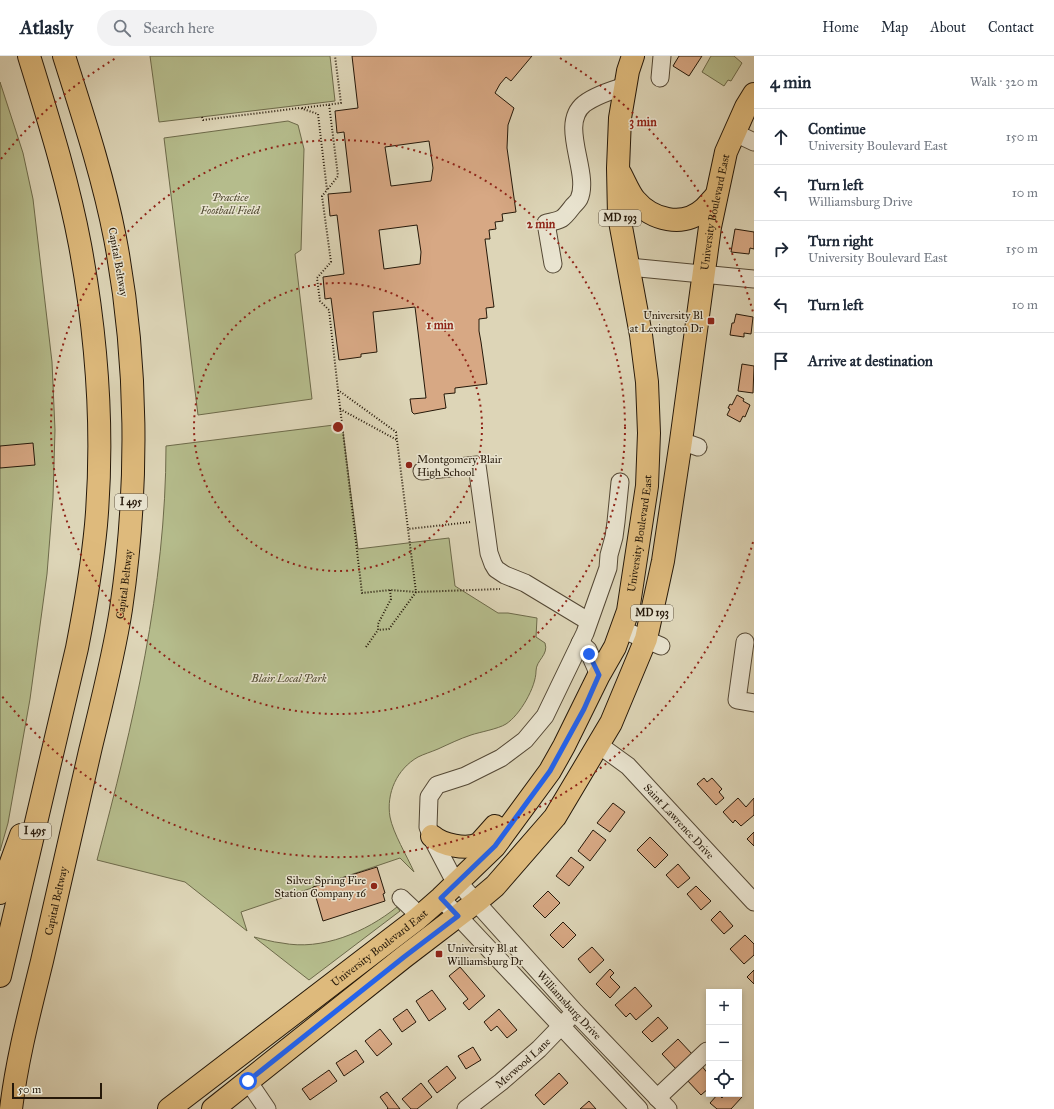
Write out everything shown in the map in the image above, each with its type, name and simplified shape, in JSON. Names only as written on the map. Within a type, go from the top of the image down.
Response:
[{"type":"main road","points":[[24,56],[42,101]]},
{"type":"main road","name":"I 495","points":[[0,976],[69,687],[85,607],[96,525],[98,456],[97,390],[92,325],[80,245],[65,180],[29,56]]},
{"type":"main road","name":"Capital Beltway","points":[[11,1109],[18,1065],[31,1004],[101,704],[121,609],[130,528],[134,453],[132,387],[126,311],[115,238],[98,168],[64,56]]},
{"type":"main road","name":"University Boulevard East","points":[[169,1109],[420,916],[452,888],[495,846],[550,771],[615,647],[628,611],[646,493],[649,433],[646,376],[641,335],[620,216],[618,168],[620,118],[633,56]]},
{"type":"main road","name":"University Boulevard East","points":[[213,1109],[495,886],[555,817],[611,723],[653,642],[663,561],[690,444],[704,274],[710,227],[726,152],[744,138],[746,107],[754,94]]},
{"type":"main road","points":[[618,168],[634,199],[645,210],[659,218],[677,220],[693,216],[703,210],[716,196]]},
{"type":"main road","points":[[0,893],[25,824],[69,687]]},
{"type":"main road","points":[[432,836],[437,840],[464,847],[477,845],[499,821],[511,812],[523,806]]},
{"type":"street","points":[[660,78],[662,56]]},
{"type":"street","points":[[553,264],[546,223],[556,221],[566,216],[579,199],[581,186],[574,139],[575,117],[583,105],[597,94],[626,86]]},
{"type":"street","points":[[629,267],[754,279]]},
{"type":"street","points":[[422,471],[477,465],[488,553],[496,569],[525,583],[588,621]]},
{"type":"street","points":[[452,888],[428,827],[429,797],[438,785],[465,776],[501,758],[525,740],[545,716],[580,643],[608,568],[609,555],[615,529],[620,482]]},
{"type":"street","points":[[621,629],[653,642]]},
{"type":"street","points":[[749,637],[737,700],[754,703]]},
{"type":"street","points":[[580,643],[588,650],[599,675]]},
{"type":"street","name":"Saint Lawrence Drive","points":[[599,745],[628,766],[754,902]]},
{"type":"street","name":"Williamsburg Drive","points":[[452,888],[476,902],[575,1012],[662,1104]]},
{"type":"street","name":"Williamsburg Drive","points":[[452,888],[458,916],[639,1109]]},
{"type":"street","points":[[401,898],[420,916]]},
{"type":"street","name":"Merwood Lane","points":[[466,1109],[501,1082],[539,1049],[575,1012]]},
{"type":"street","points":[[662,1104],[706,1051]]},
{"type":"street","points":[[248,1081],[267,1109]]},
{"type":"path","points":[[202,117],[203,120],[341,103],[335,56]]},
{"type":"path","points":[[329,104],[338,176],[322,196],[331,262],[317,278],[320,300],[329,310],[362,593],[390,590],[416,592],[506,589]]},
{"type":"path","points":[[300,108],[318,114],[327,190]]},
{"type":"path","points":[[338,390],[396,432],[416,592],[389,629],[378,630]]},
{"type":"path","points":[[340,408],[397,440]]},
{"type":"path","points":[[408,529],[478,522]]},
{"type":"path","points":[[366,647],[378,630],[378,624],[391,599],[390,590]]},
{"type":"green space","points":[[150,56],[330,56],[335,101],[159,122]]},
{"type":"green space","points":[[711,56],[734,56],[742,63],[731,81],[728,80],[724,86],[702,72]]},
{"type":"green space","points":[[0,82],[23,153],[33,199],[52,362],[55,430],[53,498],[47,574],[30,699],[8,823],[0,851]]},
{"type":"green space","name":"Practice Football Field","points":[[288,121],[298,125],[304,149],[301,250],[295,254],[312,399],[198,415],[164,138]]},
{"type":"green space","name":"Blair Local Park","points":[[342,424],[358,549],[449,538],[455,586],[498,613],[508,613],[537,618],[536,637],[545,643],[546,647],[538,664],[530,692],[522,707],[511,720],[503,726],[475,734],[418,757],[404,768],[399,775],[395,782],[390,799],[390,817],[397,837],[414,872],[400,858],[241,912],[247,931],[185,882],[97,860],[135,707],[154,603],[165,499],[166,446]]},
{"type":"green space","points":[[397,907],[400,911],[309,980],[254,937],[297,945],[328,942],[372,924]]},
{"type":"building","points":[[352,56],[532,56],[511,81],[506,77],[495,93],[514,108],[508,125],[507,148],[516,212],[502,214],[503,221],[495,222],[496,229],[489,230],[490,239],[485,239],[494,307],[486,308],[487,318],[479,319],[479,331],[487,384],[455,388],[455,393],[444,394],[446,408],[414,414],[412,412],[410,399],[426,398],[415,307],[373,312],[377,352],[361,354],[361,357],[339,360],[331,298],[325,299],[323,277],[344,274],[337,215],[330,216],[328,194],[351,192],[344,132],[337,133],[335,111],[358,108]],"holes":[[[429,141],[433,168],[431,181],[391,186],[385,147]],[[417,225],[421,252],[420,264],[384,269],[379,230]]]},
{"type":"building","points":[[679,56],[702,56],[689,76],[673,66]]},
{"type":"building","points":[[735,229],[754,232],[754,249],[750,248],[749,254],[731,252]]},
{"type":"building","points":[[736,314],[753,317],[751,334],[744,333],[744,337],[730,335],[732,323],[734,323]]},
{"type":"building","points":[[742,364],[754,366],[753,393],[738,391]]},
{"type":"building","points":[[737,395],[750,405],[745,417],[743,416],[740,422],[727,415],[730,409],[728,408],[730,404],[732,405]]},
{"type":"building","points":[[33,443],[35,465],[0,468],[0,446]]},
{"type":"building","points":[[704,778],[707,782],[712,778],[722,789],[719,792],[724,798],[716,805],[697,784]]},
{"type":"building","points":[[738,798],[746,807],[754,798],[754,815],[741,826],[735,820],[733,823],[723,812]]},
{"type":"building","points":[[613,803],[625,812],[610,832],[597,823]]},
{"type":"building","points":[[593,830],[606,840],[590,861],[578,851]]},
{"type":"building","points":[[754,832],[754,846],[747,839]]},
{"type":"building","points":[[650,837],[668,855],[655,868],[637,850]]},
{"type":"building","points":[[571,857],[584,867],[569,886],[556,876]]},
{"type":"building","points":[[678,864],[690,878],[678,888],[666,875]]},
{"type":"building","points":[[377,867],[385,893],[383,894],[385,901],[323,921],[313,887]]},
{"type":"building","points":[[696,886],[711,901],[701,910],[687,894]]},
{"type":"building","points":[[548,891],[560,903],[545,918],[533,906]]},
{"type":"building","points":[[720,911],[733,926],[724,934],[711,920]]},
{"type":"building","points":[[563,922],[576,935],[563,948],[550,935]]},
{"type":"building","points":[[745,935],[754,944],[754,955],[744,964],[730,949]]},
{"type":"building","points":[[592,947],[604,960],[590,973],[578,959]]},
{"type":"building","points":[[460,967],[485,996],[469,1010],[463,1003],[468,999],[449,976]]},
{"type":"building","points":[[610,969],[614,973],[610,977],[620,987],[610,998],[596,984]]},
{"type":"building","points":[[754,970],[754,984],[747,977]]},
{"type":"building","points":[[635,987],[652,1006],[636,1020],[630,1013],[626,1017],[615,1005]]},
{"type":"building","points":[[432,990],[446,1009],[429,1021],[416,1001]]},
{"type":"building","points":[[407,1009],[416,1022],[402,1032],[393,1019]]},
{"type":"building","points":[[499,1009],[517,1030],[507,1038],[497,1026],[491,1031],[484,1022]]},
{"type":"building","points":[[658,1017],[668,1028],[652,1042],[642,1032]]},
{"type":"building","points":[[380,1029],[392,1044],[377,1056],[365,1041]]},
{"type":"building","points":[[678,1039],[693,1055],[677,1070],[662,1054]]},
{"type":"building","points":[[473,1047],[481,1060],[466,1069],[458,1056]]},
{"type":"building","points":[[356,1050],[364,1062],[344,1076],[336,1063]]},
{"type":"building","points":[[701,1065],[706,1071],[706,1091],[701,1095],[686,1079]]},
{"type":"building","points":[[447,1066],[456,1078],[437,1093],[428,1081]]},
{"type":"building","points":[[329,1070],[337,1081],[310,1100],[302,1089]]},
{"type":"building","points":[[559,1073],[568,1083],[544,1105],[535,1095]]},
{"type":"building","points":[[421,1083],[432,1097],[417,1109],[411,1109],[402,1099]]},
{"type":"building","points":[[387,1092],[400,1109],[387,1109],[388,1108],[380,1097]]},
{"type":"building","points":[[715,1097],[742,1097],[731,1109],[717,1109],[710,1103]]},
{"type":"building","points":[[589,1101],[596,1109],[580,1109]]},
{"type":"place","name":"University Bl at Lexington Dr","points":[[711,321]]},
{"type":"place","name":"Montgomery Blair High School","points":[[409,465]]},
{"type":"place","name":"Silver Spring Fire Station Company 16","points":[[374,886]]},
{"type":"place","name":"University Bl at Williamsburg Dr","points":[[439,954]]},
{"type":"route","points":[[248,1081],[458,916],[441,898],[495,846],[550,771],[584,709],[599,675],[589,654]]}]
